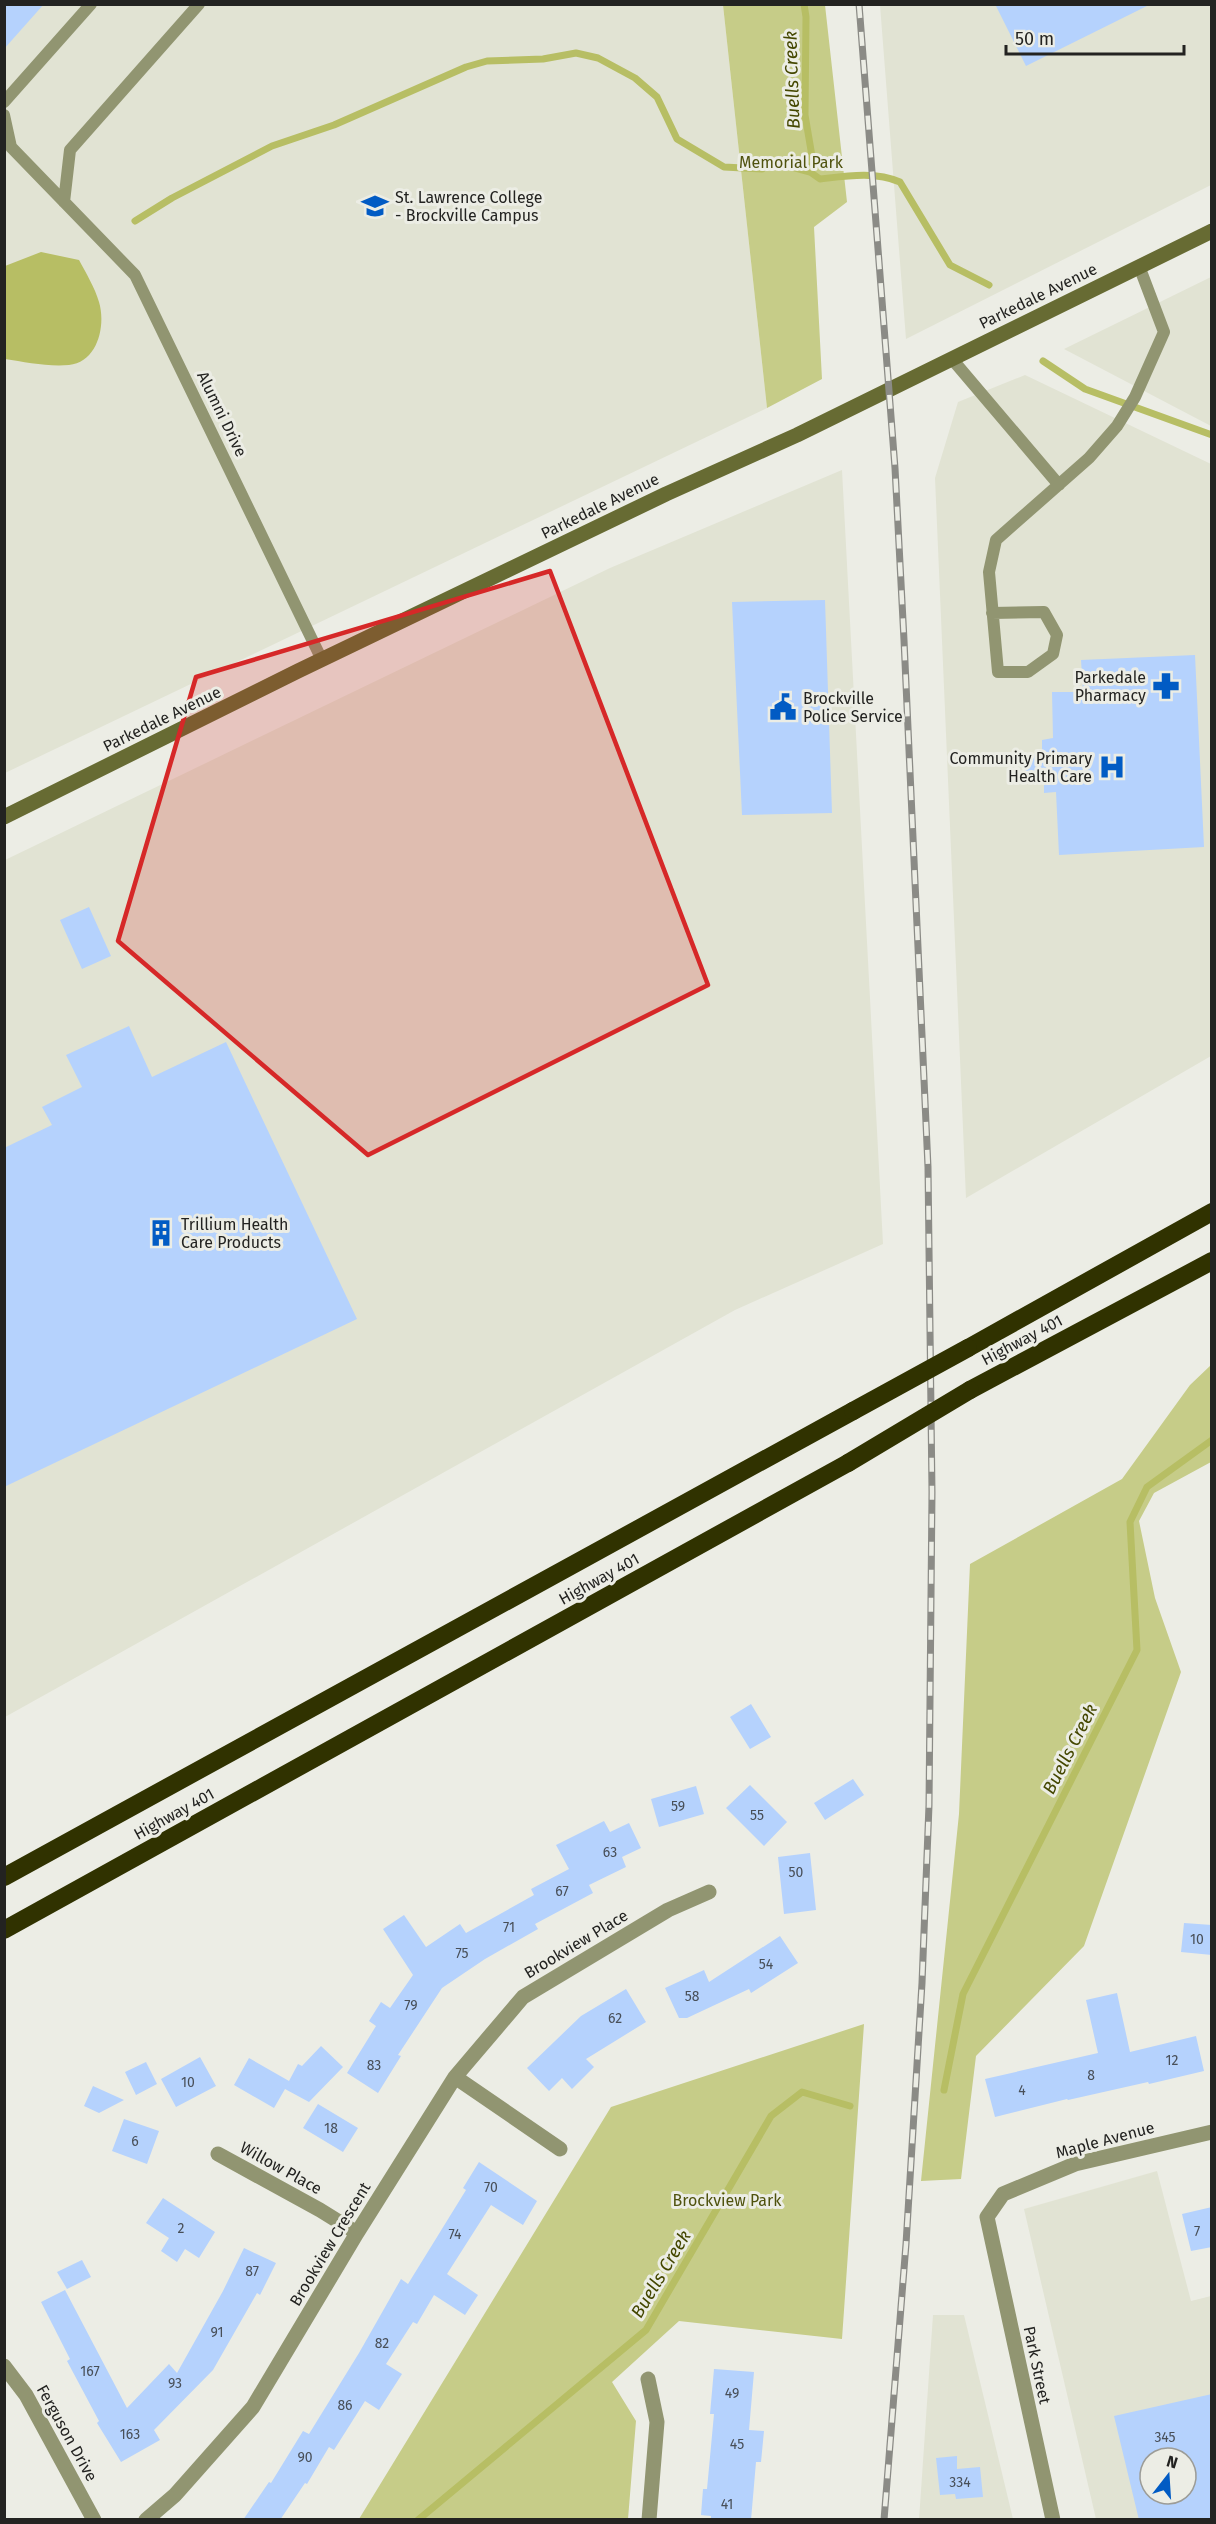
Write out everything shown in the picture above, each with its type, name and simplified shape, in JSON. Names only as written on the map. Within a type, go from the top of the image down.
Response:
[{"type":"highway","name":"Highway 401","points":[[4,1876],[1212,1212]]},
{"type":"highway","name":"Highway 401","points":[[4,1930],[848,1463],[970,1390],[1212,1261]]},
{"type":"main road","name":"Parkedale Avenue","points":[[4,817],[322,660],[666,494],[797,435],[1212,231]]},
{"type":"street","name":"Brookview Place","points":[[455,2077],[523,1997],[668,1910],[709,1892]]},
{"type":"street","points":[[455,2077],[560,2148]]},
{"type":"street","name":"Brookview Crescent","points":[[146,2520],[175,2495],[253,2407],[357,2233],[455,2077]]},
{"type":"street","name":"Maple Avenue","points":[[987,2217],[1003,2194],[1075,2164],[1212,2132]]},
{"type":"street","name":"Willow Place","points":[[218,2154],[357,2233]]},
{"type":"street","name":"Park Street","points":[[987,2217],[1053,2520]]},
{"type":"street","name":"Ferguson Drive","points":[[4,2366],[26,2395],[94,2520]]},
{"type":"street","points":[[648,2379],[657,2422],[650,2520]]},
{"type":"lane","points":[[4,102],[91,4]]},
{"type":"lane","points":[[64,202],[70,150],[199,4]]},
{"type":"lane","name":"Alumni Drive","points":[[4,116],[11,147],[135,275],[322,660]]},
{"type":"lane","points":[[992,613],[1044,612],[1057,634],[1053,654],[1028,672],[998,672],[992,613],[989,572],[996,540],[1089,458],[1118,426],[1135,397],[1164,332],[1139,266]]},
{"type":"lane","points":[[952,359],[1059,485]]},
{"type":"highlighted area","points":[[550,571],[708,985],[368,1155],[118,941],[196,677]]},
{"type":"shaded area","name":"St. Lawrence College - Brockville Campus","points":[[5,5],[723,5],[767,408],[5,773]]},
{"type":"shaded area","points":[[880,5],[1211,5],[1211,185],[906,339]]},
{"type":"shaded area","points":[[41,252],[79,260],[97,297],[101,311],[98,341],[93,350],[79,362],[69,365],[37,364],[5,359],[5,266]]},
{"type":"shaded area","points":[[1211,277],[1211,426],[1064,349]]},
{"type":"shaded area","points":[[1025,375],[1211,464],[1211,1056],[966,1198],[935,478],[958,402]]},
{"type":"shaded area","points":[[842,470],[883,1244],[735,1310],[5,1717],[5,860],[610,568]]},
{"type":"shaded area","points":[[1157,2171],[1191,2301],[1211,2296],[1211,2519],[1096,2519],[1024,2209]]},
{"type":"shaded area","points":[[933,2315],[964,2315],[1013,2519],[919,2520]]},
{"type":"green space","name":"Memorial Park","points":[[723,5],[825,5],[847,202],[814,227],[822,379],[767,408]]},
{"type":"green space","points":[[1211,1365],[1211,1462],[1154,1493],[1139,1521],[1155,1598],[1181,1672],[1084,1946],[976,2056],[961,2179],[921,2181],[959,1814],[970,1564],[1122,1479],[1190,1385]]},
{"type":"green space","name":"Brockview Park","points":[[864,2024],[842,2339],[679,2321],[612,2382],[636,2421],[628,2519],[359,2519],[611,2107]]},
{"type":"building","points":[[4,4],[44,4],[4,49]]},
{"type":"building","points":[[995,4],[1151,4],[1026,66]]},
{"type":"building","name":"Brockville Police Service","points":[[825,600],[832,813],[742,815],[732,602]]},
{"type":"building","name":"Community Primary Health Care","points":[[1195,655],[1204,847],[1059,855],[1056,792],[1044,793],[1044,779],[1024,779],[1024,755],[1042,754],[1042,740],[1053,738],[1052,692],[1083,692],[1081,660]]},
{"type":"building","points":[[89,907],[111,956],[82,969],[60,920]]},
{"type":"building","name":"Trillium Health Care Products","points":[[129,1026],[152,1077],[226,1042],[357,1319],[4,1487],[4,1148],[52,1125],[42,1107],[82,1087],[66,1055]]},
{"type":"building","points":[[751,1704],[771,1737],[750,1749],[730,1717]]},
{"type":"building","points":[[853,1779],[864,1795],[825,1820],[814,1803]]},
{"type":"building","points":[[750,1785],[787,1822],[764,1846],[726,1808]]},
{"type":"building","points":[[696,1786],[704,1814],[659,1827],[651,1799]]},
{"type":"building","points":[[604,1821],[610,1832],[629,1823],[641,1848],[622,1857],[626,1867],[589,1885],[593,1893],[535,1924],[538,1929],[485,1959],[442,1988],[398,2055],[401,2056],[378,2093],[347,2073],[376,2026],[369,2021],[381,2002],[390,2008],[413,1975],[383,1929],[404,1915],[426,1947],[460,1924],[466,1933],[534,1895],[531,1889],[569,1869],[556,1845]]},
{"type":"building","points":[[810,1853],[816,1910],[784,1914],[778,1857]]},
{"type":"building","points":[[1184,1923],[1212,1925],[1212,1955],[1181,1952]]},
{"type":"building","points":[[780,1936],[798,1963],[751,1993],[749,1989],[687,2018],[679,2018],[665,1988],[704,1970],[709,1982]]},
{"type":"building","points":[[626,1989],[646,2022],[586,2059],[594,2067],[572,2089],[562,2078],[549,2091],[527,2068],[581,2016]]},
{"type":"building","points":[[1117,1993],[1130,2052],[1196,2036],[1204,2071],[1067,2099],[995,2117],[985,2079],[1098,2053],[1086,2000]]},
{"type":"building","points":[[321,2046],[343,2067],[309,2102],[285,2089],[274,2108],[234,2085],[249,2058],[289,2081],[298,2064],[302,2066]]},
{"type":"building","points":[[200,2057],[216,2086],[176,2107],[161,2079]]},
{"type":"building","points":[[146,2062],[157,2084],[136,2095],[125,2072]]},
{"type":"building","points":[[93,2086],[124,2100],[99,2113],[84,2106]]},
{"type":"building","points":[[318,2104],[358,2128],[343,2152],[303,2128]]},
{"type":"building","points":[[124,2119],[159,2131],[147,2164],[112,2151]]},
{"type":"building","points":[[479,2162],[537,2201],[523,2225],[491,2205],[447,2274],[478,2295],[465,2315],[434,2295],[417,2324],[413,2322],[386,2364],[402,2374],[379,2410],[365,2401],[334,2450],[329,2447],[307,2484],[305,2483],[280,2520],[243,2520],[269,2482],[271,2483],[303,2431],[309,2434],[401,2279],[408,2284],[466,2190],[463,2188]]},
{"type":"building","points":[[163,2198],[215,2232],[199,2258],[185,2249],[177,2262],[161,2251],[169,2238],[146,2223]]},
{"type":"building","points":[[1212,2207],[1212,2247],[1191,2251],[1182,2214]]},
{"type":"building","points":[[244,2248],[276,2263],[260,2295],[257,2293],[213,2370],[154,2430],[160,2440],[121,2462],[97,2423],[99,2421],[67,2361],[70,2359],[41,2302],[65,2290],[127,2408],[169,2364],[177,2373],[223,2291]]},
{"type":"building","points":[[82,2260],[91,2277],[67,2289],[57,2272]]},
{"type":"building","points":[[714,2369],[754,2372],[749,2430],[764,2431],[761,2462],[756,2462],[751,2520],[711,2520],[711,2516],[701,2515],[703,2489],[707,2489],[714,2414],[710,2414]]},
{"type":"building","points":[[1212,2394],[1212,2520],[1139,2520],[1114,2416]]},
{"type":"building","points":[[957,2456],[957,2469],[980,2467],[983,2497],[956,2499],[955,2494],[940,2495],[936,2458]]},
{"type":"waterway","name":"Buells Creek","points":[[804,4],[806,17],[805,115],[813,162],[810,172]]},
{"type":"waterway","points":[[135,221],[172,198],[272,146],[334,125],[466,67],[487,61],[543,59],[576,53],[598,58],[635,78],[657,97],[677,139],[724,167],[762,169]]},
{"type":"waterway","name":"Buells Creek","points":[[788,166],[810,172],[820,179],[871,175],[900,182],[950,265],[989,285]]},
{"type":"waterway","name":"Buells Creek","points":[[1043,361],[1085,389],[1212,435]]},
{"type":"waterway","name":"Buells Creek","points":[[944,2090],[963,1994],[1137,1650],[1130,1522],[1147,1487],[1212,1440]]},
{"type":"waterway","name":"Buells Creek","points":[[418,2520],[646,2330],[771,2116],[802,2092],[850,2106]]},
{"type":"railway","points":[[859,4],[895,468],[904,640],[928,1167],[932,1492],[929,1805],[922,1983],[906,2244],[884,2520]]},
{"type":"place","name":"St. Lawrence College - Brockville Campus","points":[[375,206]]},
{"type":"place","name":"Parkedale Pharmacy","points":[[1166,686]]},
{"type":"place","name":"Brockville Police Service","points":[[783,707]]},
{"type":"place","name":"Community Primary Health Care","points":[[1112,767]]},
{"type":"place","name":"Trillium Health Care Products","points":[[161,1233]]}]
